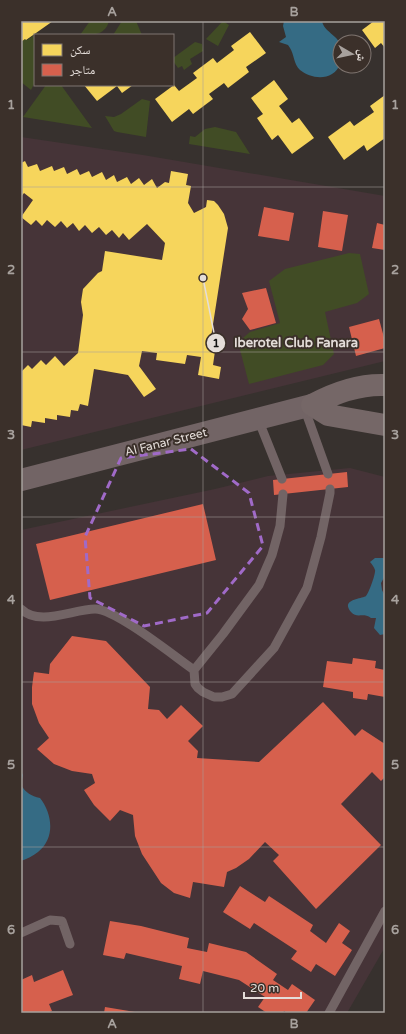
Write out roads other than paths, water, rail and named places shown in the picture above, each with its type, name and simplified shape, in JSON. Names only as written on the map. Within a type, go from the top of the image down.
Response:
[{"type":"main road","name":"Al Fanar Street","points":[[308,406],[345,390],[362,386],[385,384]]},
{"type":"main road","points":[[308,406],[328,415],[385,425]]},
{"type":"street","name":"Al Fanar Street","points":[[21,480],[308,406]]},
{"type":"lane","points":[[308,406],[328,474]]},
{"type":"lane","points":[[258,419],[282,479]]},
{"type":"lane","points":[[283,494],[280,526],[272,555],[259,585],[194,670],[195,684],[203,692],[214,697],[222,697],[232,694],[274,648],[307,588],[322,537],[330,489]]},
{"type":"lane","points":[[21,609],[26,615],[45,618],[96,609],[122,619],[194,670]]},
{"type":"lane","points":[[329,1013],[385,911]]},
{"type":"lane","points":[[21,933],[50,920],[62,921],[70,944]]},
{"type":"water","points":[[284,21],[322,21],[325,28],[332,34],[333,74],[316,77],[310,76],[300,70],[296,65],[288,45],[279,42],[286,37],[283,26]]},
{"type":"water","points":[[375,558],[385,559],[385,576],[381,583],[385,596],[385,634],[380,635],[374,628],[376,618],[353,614],[348,608],[348,604],[353,600],[366,596],[375,572],[370,562]]},
{"type":"water","points":[[21,771],[23,775],[21,785]]},
{"type":"water","points":[[21,785],[29,794],[40,798],[44,804],[49,818],[50,833],[48,840],[38,852],[21,861]]},
{"type":"place","name":"Iberotel Club Fanara","points":[[203,278]]}]
